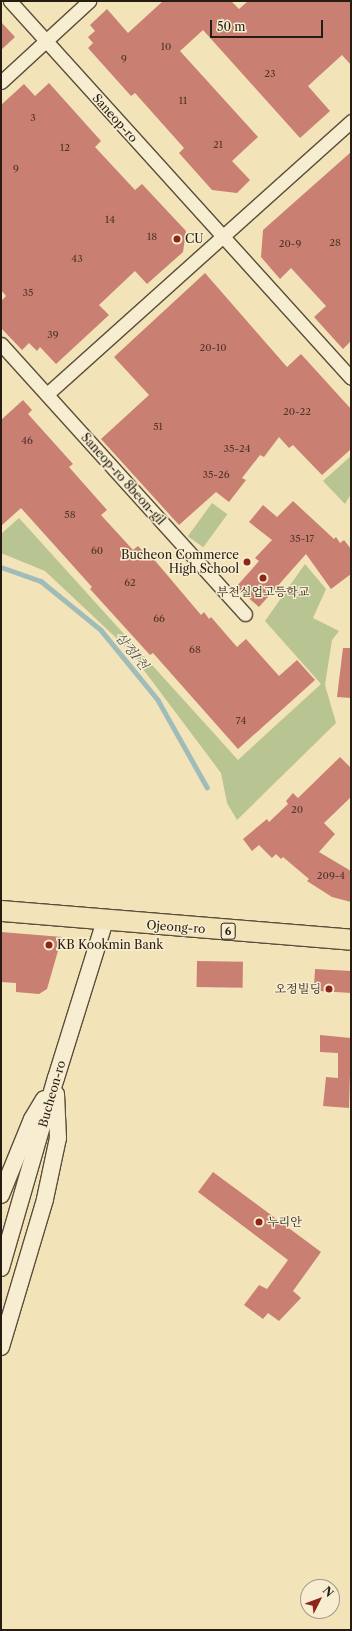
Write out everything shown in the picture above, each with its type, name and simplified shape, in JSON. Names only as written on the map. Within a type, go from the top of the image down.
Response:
[{"type":"main road","name":"Ojeong-ro","points":[[1,911],[105,921],[351,940]]},
{"type":"street","name":"Saneop-ro","points":[[10,1],[351,378]]},
{"type":"street","points":[[1,82],[90,1]]},
{"type":"street","points":[[47,394],[221,235],[351,121]]},
{"type":"street","name":"Saneop-ro 8beon-gil","points":[[1,344],[245,614]]},
{"type":"street","name":"Bucheon-ro","points":[[1,1268],[56,1078],[105,921]]},
{"type":"street","points":[[1,1195],[32,1119],[56,1078]]},
{"type":"street","points":[[1,1347],[46,1199],[58,1138],[56,1078]]},
{"type":"green space","points":[[351,456],[351,494],[345,504],[323,481]]},
{"type":"green space","points":[[212,503],[227,514],[203,547],[188,536]]},
{"type":"green space","points":[[19,518],[238,760],[321,684],[265,621],[305,564],[326,589],[313,618],[339,631],[332,640],[325,685],[336,723],[237,820],[227,803],[221,773],[128,649],[45,571],[1,553],[1,534]]},
{"type":"building","points":[[163,1],[231,1],[239,9],[248,1],[351,1],[351,65],[342,55],[308,86],[330,111],[300,138],[203,30],[180,51],[258,137],[232,161],[250,180],[237,193],[212,190],[179,153],[184,148],[135,93],[131,96],[88,48],[93,43],[88,37],[95,31],[90,25],[107,9],[128,33]]},
{"type":"building","points":[[1,22],[15,37],[1,50]]},
{"type":"building","points":[[49,83],[101,141],[95,147],[135,190],[142,184],[186,231],[183,252],[147,284],[135,271],[99,305],[109,315],[56,364],[40,347],[37,351],[29,343],[22,350],[1,328],[1,301],[6,296],[1,290],[1,105],[24,84],[35,96]]},
{"type":"building","points":[[351,152],[351,341],[343,349],[314,317],[326,306],[291,268],[280,279],[261,257],[263,230]]},
{"type":"building","points":[[205,273],[287,367],[301,354],[351,409],[351,449],[322,475],[293,445],[289,448],[279,437],[264,457],[260,455],[242,478],[246,480],[229,502],[216,492],[179,525],[101,439],[149,395],[114,357]]},
{"type":"building","points":[[23,400],[32,410],[28,414],[73,464],[69,467],[107,510],[101,515],[133,550],[138,546],[144,552],[146,550],[201,615],[204,612],[209,619],[211,617],[237,647],[246,639],[279,676],[297,660],[315,680],[238,749],[153,653],[150,655],[90,589],[92,587],[21,508],[1,526],[1,420]]},
{"type":"building","points":[[293,501],[334,539],[336,537],[340,543],[344,540],[351,549],[351,574],[331,589],[306,554],[259,607],[236,587],[259,561],[255,558],[272,540],[249,522],[263,505],[277,517]]},
{"type":"building","points":[[343,648],[351,648],[351,698],[337,697]]},
{"type":"building","points":[[340,757],[351,768],[351,797],[324,823],[335,834],[319,852],[351,871],[351,902],[332,897],[307,881],[309,879],[283,857],[281,859],[276,854],[272,858],[259,845],[252,851],[243,839],[267,819],[269,822],[288,804],[286,801],[293,793],[298,798]]},
{"type":"building","points":[[1,932],[62,937],[47,989],[39,994],[16,992],[16,983],[1,982]]},
{"type":"building","points":[[197,961],[243,962],[243,988],[197,987]]},
{"type":"building","name":"오정빌딩","points":[[315,969],[351,971],[351,993],[320,991],[320,987],[314,987]]},
{"type":"building","points":[[320,1035],[351,1038],[349,1108],[323,1106],[326,1077],[338,1078],[338,1053],[320,1052]]},
{"type":"building","name":"누리안","points":[[213,1172],[321,1252],[293,1291],[301,1298],[279,1321],[268,1313],[263,1319],[244,1305],[259,1285],[267,1289],[288,1260],[198,1192]]},
{"type":"waterway","name":"삼정1천","points":[[1,567],[41,581],[101,630],[158,700],[207,787]]},
{"type":"place","name":"CU","points":[[177,239]]},
{"type":"place","name":"Bucheon Commerce High School","points":[[247,562]]},
{"type":"place","name":"부천실업고등학교","points":[[263,578]]},
{"type":"place","name":"KB Kookmin Bank","points":[[49,945]]},
{"type":"place","name":"오정빌딩","points":[[329,989]]},
{"type":"place","name":"누리안","points":[[259,1222]]}]
